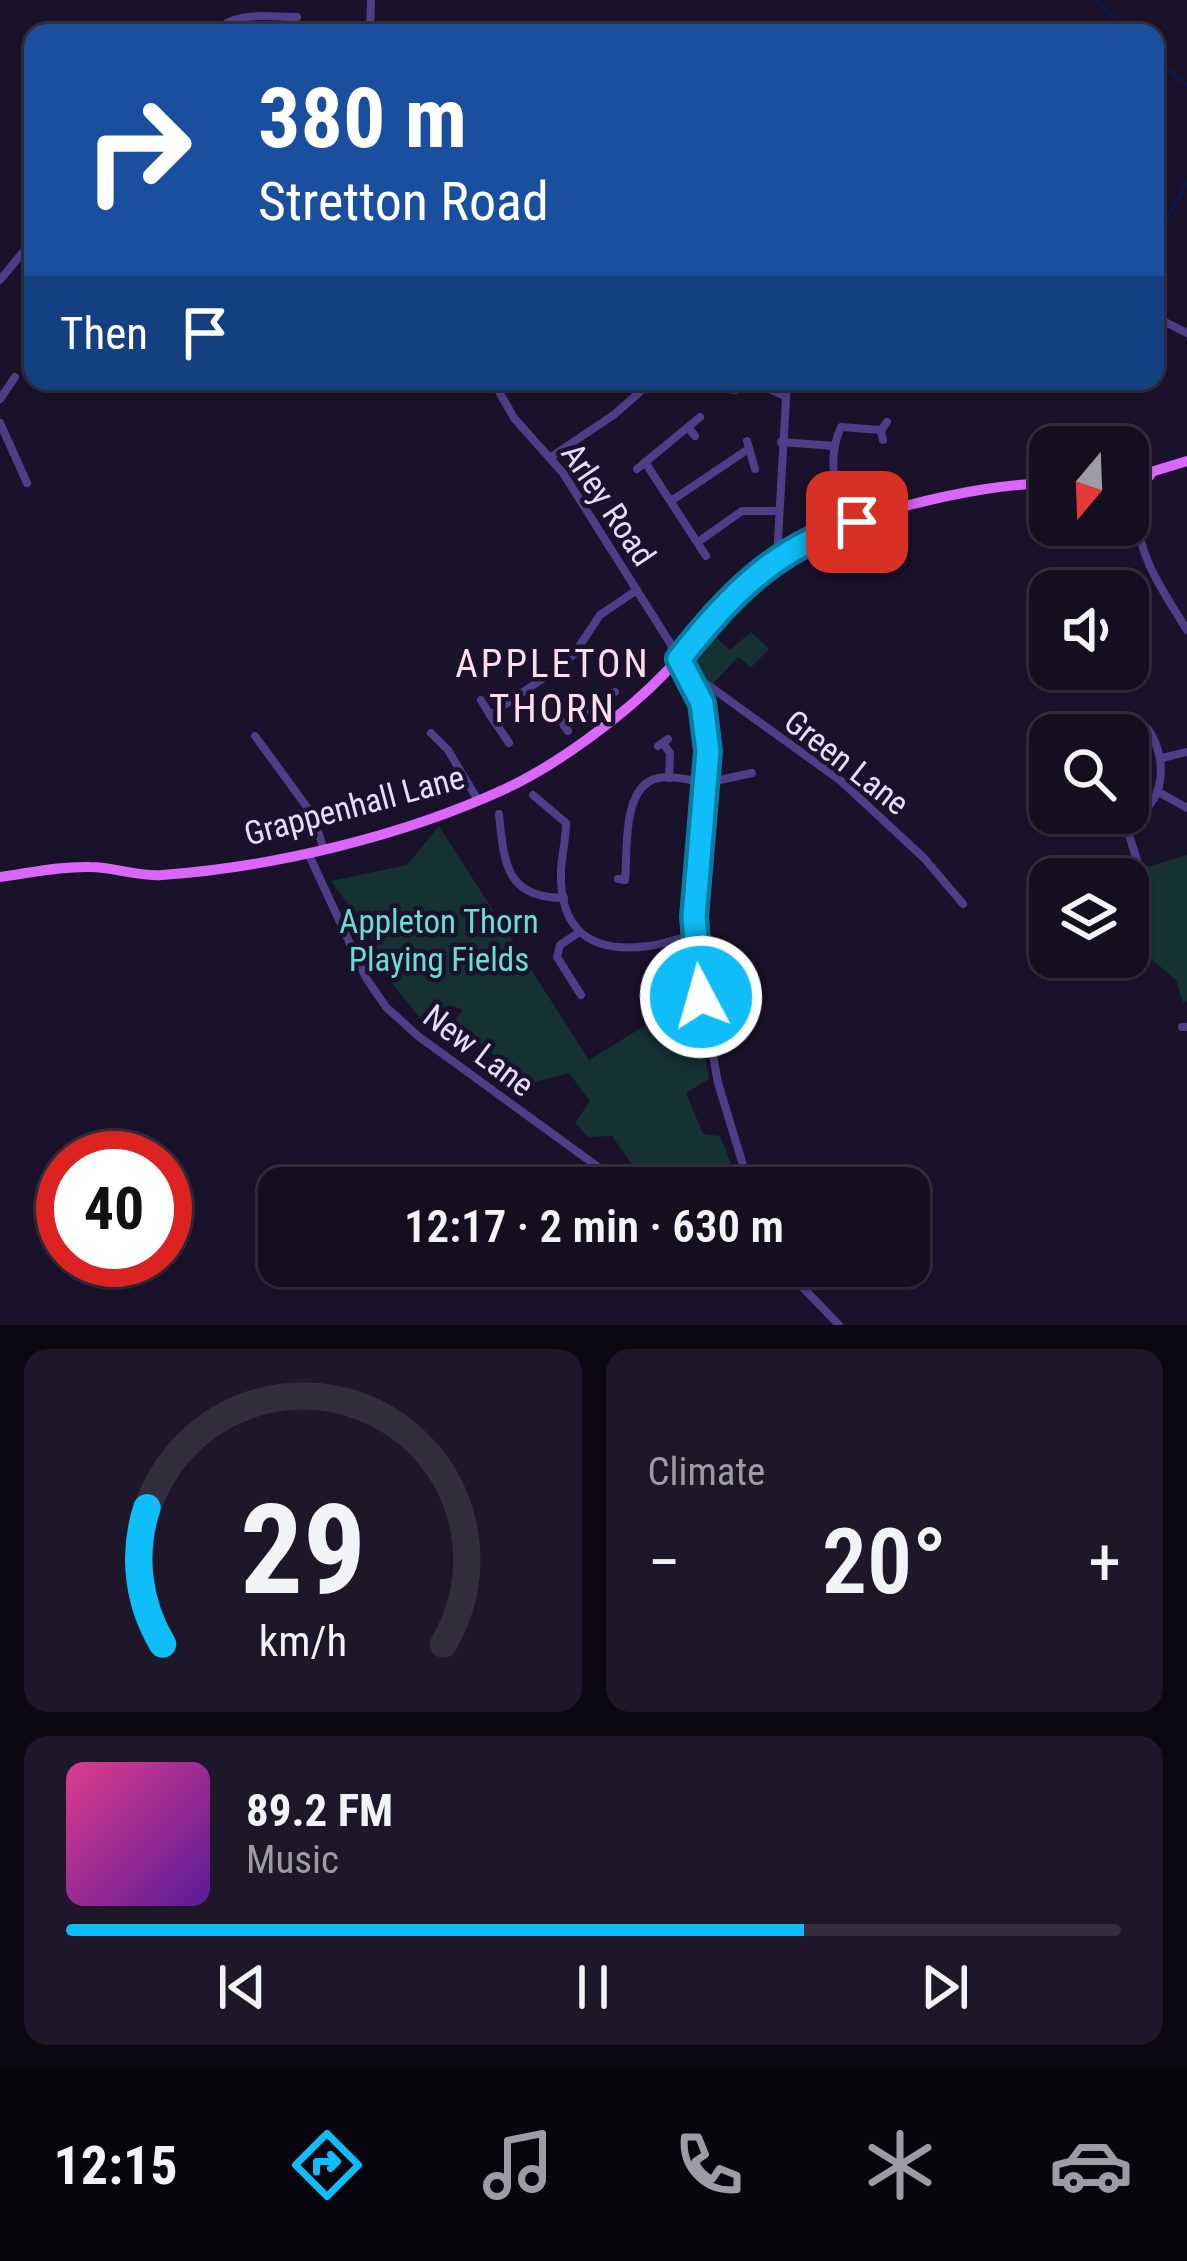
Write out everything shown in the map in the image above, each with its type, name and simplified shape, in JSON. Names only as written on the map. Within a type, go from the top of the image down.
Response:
[{"type":"main road","points":[[1149,477],[1187,460]]},
{"type":"main road","name":"Grappenhall Lane","points":[[0,877],[85,867],[159,875],[308,853],[478,800],[539,770],[605,722],[679,659],[716,613],[777,557],[832,530],[928,502],[1029,486]]},
{"type":"street","points":[[222,24],[235,17],[297,17]]},
{"type":"street","points":[[0,280],[24,251]]},
{"type":"street","points":[[0,399],[15,376]]},
{"type":"street","name":"Arley Road","points":[[499,390],[514,418],[551,457],[698,693],[707,724],[695,937],[714,1067],[744,1167]]},
{"type":"street","points":[[551,457],[642,390]]},
{"type":"street","points":[[771,390],[784,396]]},
{"type":"street","points":[[777,557],[785,390]]},
{"type":"street","points":[[700,417],[641,465],[706,556]]},
{"type":"street","points":[[0,423],[27,482]]},
{"type":"street","points":[[688,427],[695,436]]},
{"type":"street","points":[[878,482],[840,490],[834,478],[835,446],[841,427],[884,430]]},
{"type":"street","points":[[781,442],[835,446]]},
{"type":"street","points":[[670,501],[747,446],[755,469]]},
{"type":"street","points":[[0,458],[12,452]]},
{"type":"street","points":[[698,542],[742,511],[778,511]]},
{"type":"street","points":[[1140,546],[1187,630]]},
{"type":"street","points":[[490,715],[561,666],[600,615],[637,590]]},
{"type":"street","name":"Green Lane","points":[[688,677],[694,675],[841,781],[924,859],[962,904]]},
{"type":"street","points":[[564,726],[615,692]]},
{"type":"street","points":[[481,700],[509,743]]},
{"type":"street","points":[[593,706],[605,722]]},
{"type":"street","points":[[1149,731],[1162,758],[1156,791],[1149,801]]},
{"type":"street","points":[[430,732],[449,752],[478,800]]},
{"type":"street","points":[[254,736],[312,814],[324,849]]},
{"type":"street","points":[[663,742],[670,753],[669,778]]},
{"type":"street","points":[[1162,758],[1187,752]]},
{"type":"street","points":[[618,879],[625,880],[634,798],[648,782],[669,778],[706,782],[752,773]]},
{"type":"street","points":[[1156,791],[1187,808]]},
{"type":"street","points":[[533,795],[566,823],[561,866],[564,898],[578,933],[598,943],[645,946],[695,937]]},
{"type":"street","points":[[499,813],[508,872],[514,881],[535,895],[564,898]]},
{"type":"street","name":"New Lane","points":[[308,853],[367,978],[386,1007],[418,1036],[598,1167]]},
{"type":"street","points":[[578,933],[560,945],[557,957],[580,998]]},
{"type":"street","points":[[802,1287],[839,1325]]},
{"type":"green space","points":[[708,630],[730,650],[751,632],[769,649],[751,667],[738,657],[711,686],[690,668],[689,660],[689,653]]},
{"type":"green space","name":"Appleton Thorn Playing Fields","points":[[439,826],[589,1060],[695,995],[709,1079],[686,1093],[703,1134],[720,1136],[732,1167],[634,1167],[612,1136],[588,1137],[575,1123],[590,1101],[569,1073],[527,1084],[481,1044],[458,1048],[442,1036],[463,1010],[450,1005],[419,1017],[387,977],[369,932],[331,881],[407,865]]},
{"type":"green space","points":[[1187,855],[1187,1001],[1183,1003],[1176,980],[1149,957],[1149,867]]},
{"type":"waterway","points":[[1096,0],[1121,24]]},
{"type":"waterway","points":[[1164,65],[1187,86]]},
{"type":"waterway","points":[[1164,224],[1187,182]]},
{"type":"district","name":"APPLETON THORN","points":[[553,686]]},
{"type":"route","points":[[701,997],[694,917],[707,724],[698,693],[679,659],[716,613],[774,559],[815,536],[857,522]]}]
